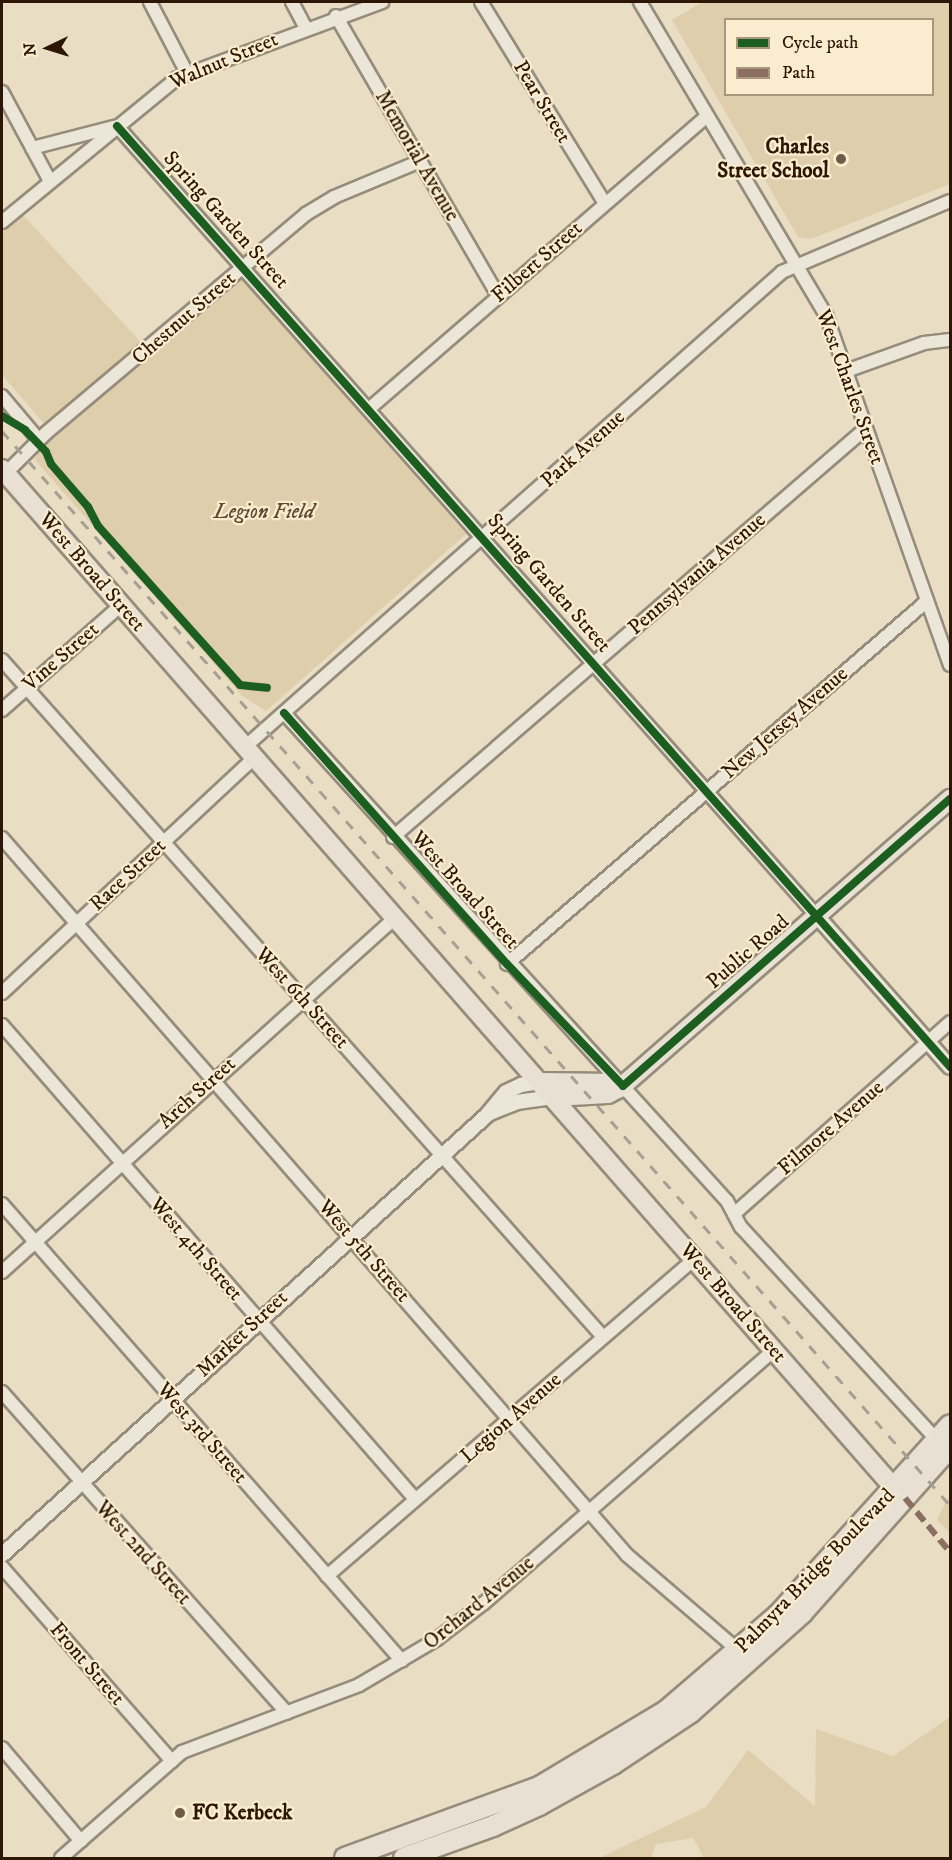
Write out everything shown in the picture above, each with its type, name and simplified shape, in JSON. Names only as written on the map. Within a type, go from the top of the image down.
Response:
[{"type":"highway","name":"Palmyra Bridge Boulevard","points":[[404,1858],[493,1826],[539,1805],[622,1759],[691,1712],[802,1612],[944,1443],[951,1425]]},
{"type":"highway","name":"Palmyra Bridge Boulevard","points":[[345,1858],[476,1813],[563,1775],[666,1711],[739,1652],[796,1597],[894,1488],[944,1443]]},
{"type":"main road","name":"West Broad Street","points":[[3,473],[396,916],[894,1488]]},
{"type":"main road","name":"Public Road","points":[[553,1097],[608,1094],[623,1086],[950,798]]},
{"type":"main road","points":[[541,1082],[623,1086]]},
{"type":"street","points":[[150,2],[187,73]]},
{"type":"street","points":[[292,2],[306,28]]},
{"type":"street","name":"Walnut Street","points":[[2,222],[161,89],[187,73],[336,16],[382,2]]},
{"type":"street","name":"Pear Street","points":[[481,2],[604,202]]},
{"type":"street","name":"West Charles Street","points":[[640,2],[706,117],[826,315],[951,665]]},
{"type":"street","name":"Memorial Avenue","points":[[336,16],[418,162],[498,296]]},
{"type":"street","points":[[2,92],[50,181]]},
{"type":"street","name":"Filbert Street","points":[[370,408],[604,202],[706,117]]},
{"type":"street","points":[[32,148],[117,126]]},
{"type":"street","name":"Spring Garden Street","points":[[117,126],[370,408],[951,1067]]},
{"type":"street","name":"Chestnut Street","points":[[3,473],[244,266],[320,205],[418,162]]},
{"type":"street","name":"Park Avenue","points":[[251,752],[284,713],[782,272],[951,201]]},
{"type":"street","points":[[846,371],[924,343],[951,340]]},
{"type":"street","points":[[2,396],[39,440]]},
{"type":"street","name":"Pennsylvania Avenue","points":[[393,837],[865,429]]},
{"type":"street","name":"New Jersey Avenue","points":[[507,964],[927,601]]},
{"type":"street","name":"Vine Street","points":[[2,710],[121,605]]},
{"type":"street","name":"West 6th Street","points":[[2,660],[603,1336]]},
{"type":"street","name":"West Broad Street","points":[[284,713],[507,964],[623,1086],[780,1269],[944,1443]]},
{"type":"street","name":"Race Street","points":[[2,993],[164,842],[251,752]]},
{"type":"street","name":"West 5th Street","points":[[2,838],[351,1234],[510,1420],[590,1508],[627,1555],[739,1652]]},
{"type":"street","name":"Arch Street","points":[[2,1272],[213,1078],[304,1000],[396,916]]},
{"type":"street","name":"Filmore Avenue","points":[[734,1214],[951,1022]]},
{"type":"street","name":"West 4th Street","points":[[2,1025],[415,1499]]},
{"type":"street","name":"Market Street","points":[[2,1555],[351,1234],[486,1116],[506,1092],[525,1083],[541,1082]]},
{"type":"street","name":"Market Street","points":[[486,1116],[517,1102],[553,1097]]},
{"type":"street","name":"West 3rd Street","points":[[2,1204],[402,1661]]},
{"type":"street","name":"Legion Avenue","points":[[327,1576],[694,1259]]},
{"type":"street","name":"Orchard Avenue","points":[[61,1858],[172,1761],[194,1747],[359,1685],[402,1661],[484,1604],[590,1508],[774,1350]]},
{"type":"street","name":"West 2nd Street","points":[[2,1392],[80,1483],[286,1713]]},
{"type":"street","name":"Front Street","points":[[2,1567],[172,1761]]},
{"type":"street","points":[[2,1748],[81,1841]]},
{"type":"green space","name":"Charles Street School","points":[[702,2],[950,2],[950,184],[811,239],[798,237],[672,20]]},
{"type":"green space","name":"Legion Field","points":[[21,213],[152,354],[241,279],[466,534],[266,711],[242,696],[35,460],[47,427],[2,375],[2,230]]},
{"type":"green space","points":[[950,1494],[950,1533],[937,1520]]},
{"type":"green space","points":[[950,1717],[950,1858],[704,1858],[693,1838],[656,1844],[651,1858],[599,1858],[706,1807],[748,1750],[815,1806],[816,1729],[893,1756]]},
{"type":"railway","points":[[2,431],[950,1505]]},
{"type":"marked path","points":[[905,1498],[950,1552]]},
{"type":"cycle path","points":[[117,126],[950,1067]]},
{"type":"cycle path","points":[[2,416],[25,430],[46,452],[51,464],[88,507],[98,526],[240,685],[267,688]]},
{"type":"cycle path","points":[[284,713],[507,964],[623,1086],[950,799]]},
{"type":"place","name":"Charles Street School","points":[[841,159]]},
{"type":"place","name":"FC Kerbeck","points":[[180,1813]]}]
